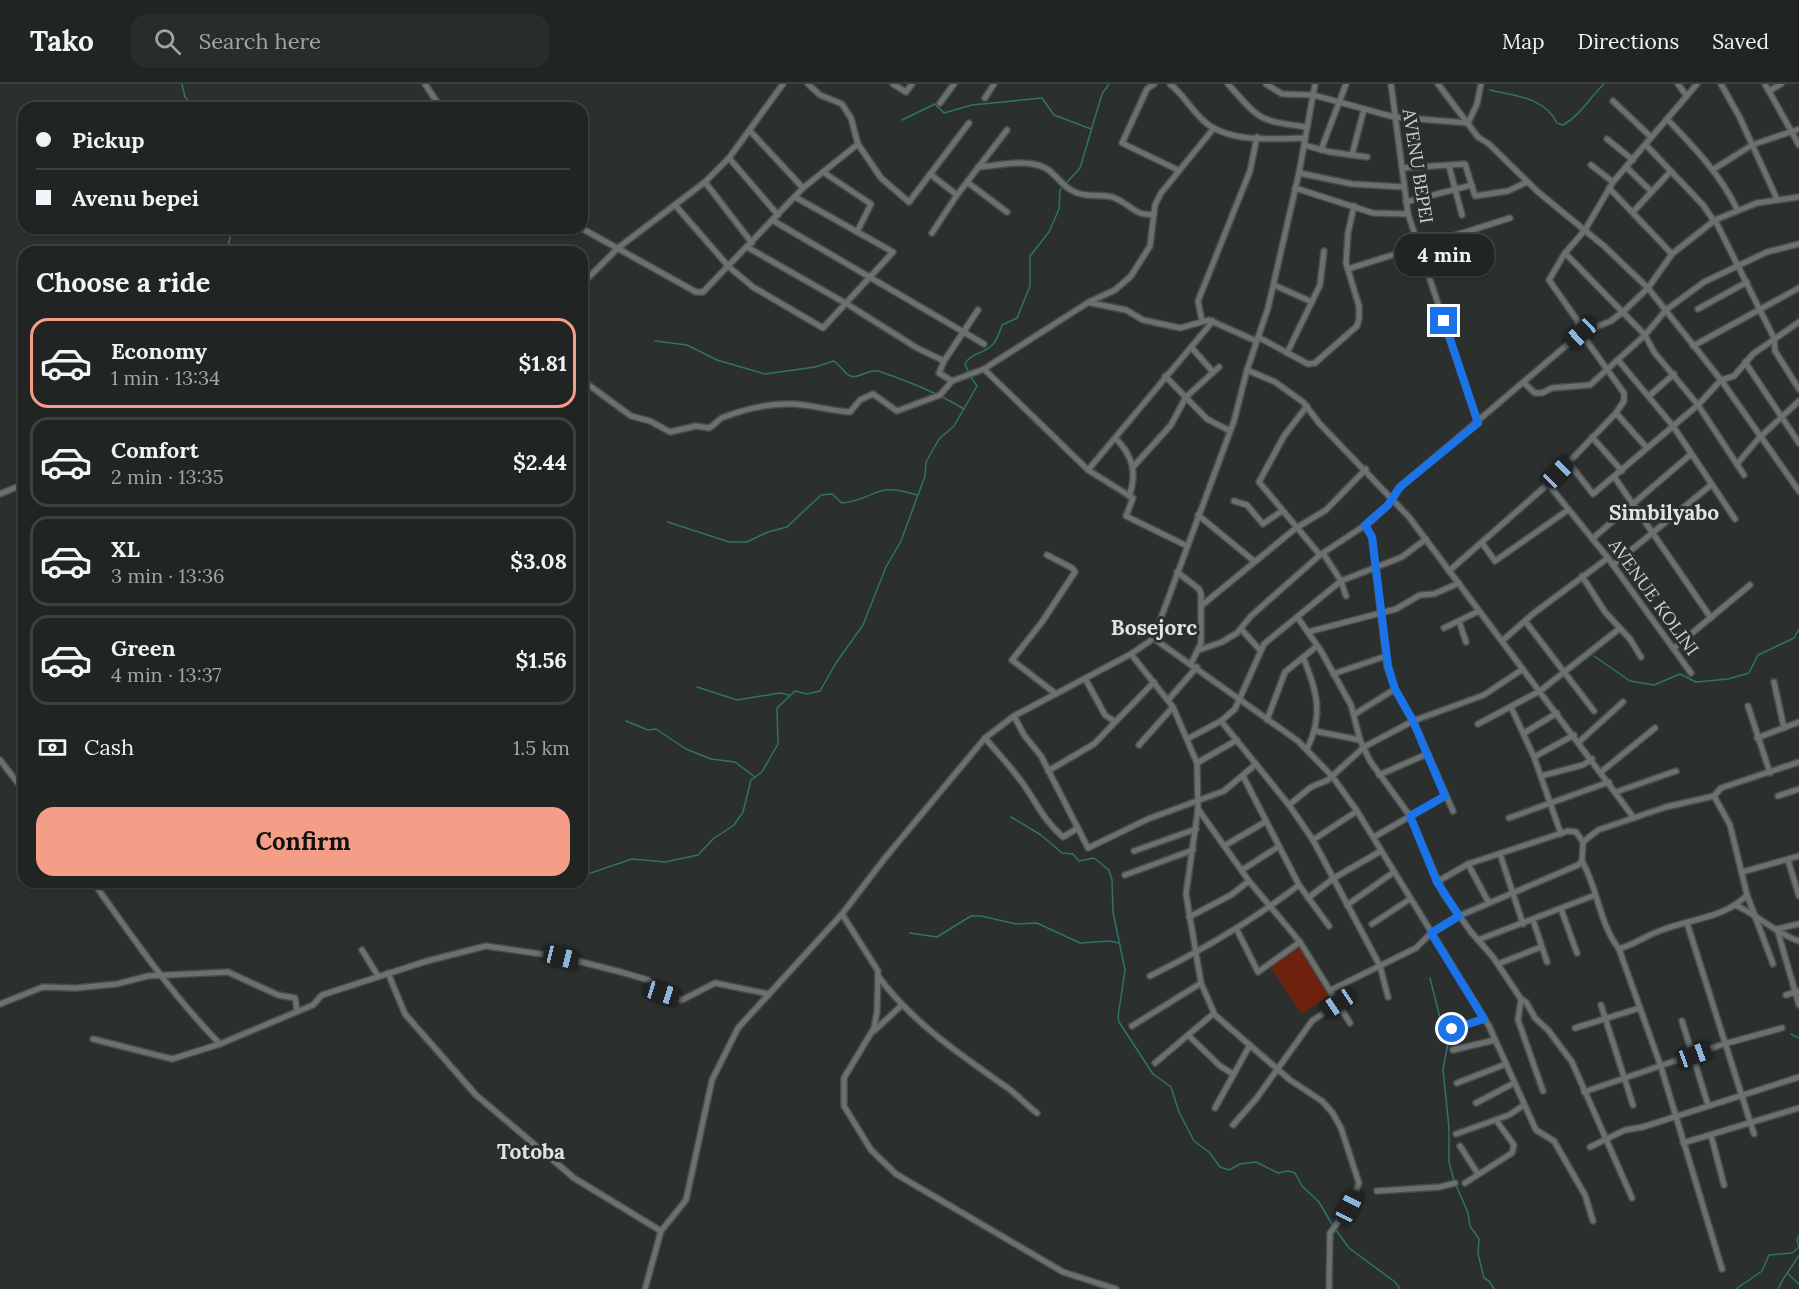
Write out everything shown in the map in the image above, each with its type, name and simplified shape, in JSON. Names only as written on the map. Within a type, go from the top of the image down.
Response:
[{"type":"street","points":[[425,84],[437,102]]},
{"type":"street","points":[[588,278],[618,248],[705,182],[751,132],[783,84]]},
{"type":"street","points":[[808,84],[820,94],[842,104],[851,118],[858,144],[881,178],[909,202],[969,123]]},
{"type":"street","points":[[893,84],[906,92],[912,84]]},
{"type":"street","points":[[940,103],[954,84]]},
{"type":"street","points":[[985,98],[994,84]]},
{"type":"street","points":[[1154,84],[1147,89],[1122,143],[1178,170]]},
{"type":"street","points":[[1170,84],[1181,92],[1199,117],[1226,134],[1304,142],[1321,150],[1367,157]]},
{"type":"street","points":[[1228,84],[1257,116],[1266,121],[1306,128]]},
{"type":"street","points":[[1266,84],[1282,94],[1313,95],[1394,117],[1468,123]]},
{"type":"street","points":[[645,1289],[662,1231],[686,1200],[712,1080],[738,1028],[842,914],[885,858],[985,738],[1014,716],[1086,680],[1131,654],[1153,638],[1230,431],[1274,285],[1299,173],[1315,84]]},
{"type":"street","points":[[1321,150],[1346,84]]},
{"type":"street","name":"AVENU BEPEI","points":[[1391,84],[1408,214],[1478,423]]},
{"type":"street","points":[[1438,84],[1478,137],[1527,182],[1585,230],[1647,288],[1721,380],[1759,438],[1799,491]]},
{"type":"street","points":[[1468,123],[1477,104],[1481,84]]},
{"type":"street","points":[[1678,84],[1686,95]]},
{"type":"street","points":[[1449,571],[1548,484],[1616,413],[1624,401],[1624,393],[1581,333],[1577,320],[1550,280],[1565,253],[1585,230],[1611,185],[1697,84]]},
{"type":"street","points":[[1721,84],[1777,200]]},
{"type":"street","points":[[1765,84],[1799,145]]},
{"type":"street","points":[[1768,91],[1781,84]]},
{"type":"street","points":[[1613,101],[1651,137]]},
{"type":"street","points":[[1352,155],[1364,109]]},
{"type":"street","points":[[1667,118],[1714,170],[1727,187],[1737,209]]},
{"type":"street","points":[[588,384],[631,416],[650,421],[670,432],[696,426],[709,428],[721,418],[745,409],[769,405],[794,404],[824,411],[850,412],[867,394],[878,396],[897,411],[940,394],[952,381],[984,369],[1005,354],[1042,335],[1089,302],[1115,290],[1144,259],[1150,246],[1154,214],[1161,193],[1214,128]]},
{"type":"street","points":[[1714,170],[1752,145],[1799,129]]},
{"type":"street","points":[[932,233],[957,195],[1007,130]]},
{"type":"street","points":[[751,132],[803,188]]},
{"type":"street","points":[[1202,321],[1198,301],[1250,171],[1257,138]]},
{"type":"street","points":[[1607,139],[1633,160]]},
{"type":"street","points":[[588,231],[696,292],[703,292],[803,188],[858,144]]},
{"type":"street","points":[[1646,144],[1715,221],[1739,264],[1774,338],[1775,351],[1799,389]]},
{"type":"street","points":[[729,158],[778,215]]},
{"type":"street","points":[[978,167],[999,166],[1011,162],[1038,165],[1051,171],[1070,190],[1112,197],[1139,213],[1154,214]]},
{"type":"street","points":[[1402,168],[1465,164],[1475,196],[1508,191],[1527,182]]},
{"type":"street","points":[[1591,165],[1672,254]]},
{"type":"street","points":[[1449,166],[1462,215]]},
{"type":"street","points":[[1626,167],[1651,191]]},
{"type":"street","points":[[1633,212],[1671,171]]},
{"type":"street","points":[[823,172],[871,204],[857,232]]},
{"type":"street","points":[[1299,173],[1352,184],[1404,187]]},
{"type":"street","points":[[930,174],[957,195]]},
{"type":"street","points":[[705,182],[749,245],[917,348],[944,361]]},
{"type":"street","points":[[967,182],[1007,212]]},
{"type":"street","points":[[1406,202],[1472,185]]},
{"type":"street","points":[[1295,188],[1384,215],[1408,214]]},
{"type":"street","points":[[675,205],[729,267],[753,286],[823,328],[893,252],[795,197]]},
{"type":"street","points":[[1199,650],[1222,642],[1242,629],[1251,616],[1322,554],[1365,525],[1388,505],[1400,487],[1478,423],[1581,333],[1611,321],[1624,311],[1647,288],[1672,254],[1715,221],[1737,209],[1799,197]]},
{"type":"street","points":[[1089,302],[1126,310],[1143,320],[1180,328],[1202,321],[1213,321],[1287,352],[1308,364],[1314,363],[1357,326],[1359,306],[1348,269],[1348,233],[1354,206]]},
{"type":"street","points":[[1348,269],[1510,218]]},
{"type":"street","points":[[772,220],[984,344]]},
{"type":"street","points":[[1524,383],[1535,393],[1552,388],[1587,386],[1645,335],[1666,310],[1704,282],[1767,252],[1799,244]]},
{"type":"street","points":[[1287,352],[1320,285],[1324,251]]},
{"type":"street","points":[[1565,253],[1645,335],[1654,352],[1698,405],[1744,475]]},
{"type":"street","points":[[1698,309],[1748,282]]},
{"type":"street","points":[[1274,285],[1312,302]]},
{"type":"street","points":[[1693,346],[1799,288]]},
{"type":"street","points":[[952,381],[939,373],[944,361],[978,310]]},
{"type":"street","points":[[1088,470],[1213,321]]},
{"type":"street","points":[[1569,463],[1593,494],[1615,478],[1698,405],[1721,380],[1734,376],[1746,362],[1774,338],[1798,324]]},
{"type":"street","points":[[1191,347],[1213,372]]},
{"type":"street","points":[[1618,360],[1673,426],[1690,455],[1735,519]]},
{"type":"street","points":[[1746,362],[1799,443]]},
{"type":"street","points":[[1134,466],[1171,424],[1186,397],[1219,367]]},
{"type":"street","points":[[984,369],[1088,470],[1133,498],[1126,516],[1186,546]]},
{"type":"street","points":[[1247,370],[1275,382],[1307,406],[1319,423],[1392,497],[1574,735],[1634,818]]},
{"type":"street","points":[[1649,396],[1674,374]]},
{"type":"street","points":[[1165,376],[1207,419],[1230,431]]},
{"type":"street","points":[[1737,464],[1759,438],[1799,401]]},
{"type":"street","points":[[1307,406],[1284,436],[1259,482],[1296,528],[1322,554],[1341,581],[1346,596]]},
{"type":"street","points":[[1616,413],[1647,448]]},
{"type":"street","points":[[1592,437],[1622,471]]},
{"type":"street","points":[[1115,438],[1127,449],[1134,466],[1134,483],[1129,496]]},
{"type":"street","points":[[1592,538],[1690,455]]},
{"type":"street","points":[[1201,606],[1296,528],[1326,510],[1366,469]]},
{"type":"street","points":[[1615,478],[1711,618]]},
{"type":"street","name":"AVENUE KOLINI","points":[[1548,484],[1608,558],[1691,673]]},
{"type":"street","points":[[1613,565],[1711,485]]},
{"type":"street","points":[[1,494],[18,487]]},
{"type":"street","points":[[1234,501],[1247,505],[1263,524],[1282,511]]},
{"type":"street","points":[[1482,543],[1496,561],[1568,510]]},
{"type":"street","points":[[1198,514],[1254,561]]},
{"type":"street","points":[[1365,525],[1372,537],[1383,613],[1386,656],[1395,689],[1413,721],[1453,812]]},
{"type":"street","points":[[1187,739],[1221,721],[1236,709],[1264,644],[1341,581],[1402,557],[1426,539]]},
{"type":"street","points":[[1047,555],[1072,568],[1075,572],[1042,622],[1012,660],[1056,694]]},
{"type":"street","points":[[1502,641],[1582,576],[1608,558]]},
{"type":"street","points":[[1168,700],[1194,666],[1203,624],[1199,589],[1177,572]]},
{"type":"street","points":[[1582,576],[1641,657]]},
{"type":"street","points":[[1308,632],[1396,609],[1420,595],[1434,594],[1459,583]]},
{"type":"street","points":[[1674,648],[1750,585]]},
{"type":"street","points":[[1444,628],[1479,611]]},
{"type":"street","points":[[1298,618],[1317,646],[1355,714],[1360,740],[1379,775],[1410,816],[1437,882],[1459,916],[1498,964],[1521,999],[1572,1062],[1632,1198]]},
{"type":"street","points":[[1459,621],[1466,642]]},
{"type":"street","points":[[1526,621],[1594,711]]},
{"type":"street","points":[[1242,629],[1260,650]]},
{"type":"street","points":[[1478,724],[1540,691],[1619,629]]},
{"type":"street","points":[[1153,638],[1307,749],[1332,776],[1374,837],[1484,1019],[1536,1130],[1554,1141],[1585,1195],[1593,1221]]},
{"type":"street","points":[[1267,720],[1285,672],[1317,646]]},
{"type":"street","points":[[1131,654],[1173,707],[1197,763],[1199,800],[1186,894],[1188,917],[1197,953],[1201,983],[1213,1014],[1332,1112],[1358,1175],[1355,1195],[1330,1233],[1329,1289]]},
{"type":"street","points":[[1333,674],[1386,656]]},
{"type":"street","points":[[1303,657],[1316,696],[1315,731],[1307,749]]},
{"type":"street","points":[[1289,805],[1311,787],[1332,776],[1364,747],[1413,721],[1484,695],[1523,669]]},
{"type":"street","points":[[1086,680],[1105,715],[1114,722]]},
{"type":"street","points":[[1048,771],[1094,744],[1154,682]]},
{"type":"street","points":[[1774,682],[1784,728]]},
{"type":"street","points":[[1355,714],[1395,689]]},
{"type":"street","points":[[1579,742],[1623,702]]},
{"type":"street","points":[[1748,706],[1770,773]]},
{"type":"street","points":[[1139,745],[1173,707]]},
{"type":"street","points":[[1511,707],[1534,757],[1561,834]]},
{"type":"street","points":[[1524,733],[1557,713]]},
{"type":"street","points":[[1014,716],[1048,771],[1088,848],[1148,819],[1224,791],[1256,764]]},
{"type":"street","points":[[1221,721],[1289,805],[1313,840],[1380,966],[1388,997]]},
{"type":"street","points":[[1757,738],[1799,722]]},
{"type":"street","points":[[1601,772],[1655,728]]},
{"type":"street","points":[[1315,731],[1360,740]]},
{"type":"street","points":[[1534,757],[1574,735]]},
{"type":"street","points":[[985,738],[1023,783],[1034,804],[1054,829],[1063,837],[1078,828]]},
{"type":"street","points":[[1197,763],[1237,740]]},
{"type":"street","points":[[1379,775],[1427,754]]},
{"type":"street","points":[[1541,776],[1582,765],[1592,759]]},
{"type":"street","points":[[0,760],[18,783]]},
{"type":"street","points":[[1583,842],[1598,830],[1666,807],[1714,796],[1720,788],[1799,762]]},
{"type":"street","points":[[1616,792],[1676,771]]},
{"type":"street","points":[[1243,776],[1299,885],[1329,927]]},
{"type":"street","points":[[1509,818],[1609,782]]},
{"type":"street","points":[[1778,796],[1799,789]]},
{"type":"street","points":[[1374,837],[1445,796]]},
{"type":"street","points":[[1714,796],[1730,825],[1747,895],[1773,964]]},
{"type":"street","points":[[1198,809],[1249,881],[1300,942],[1350,1023]]},
{"type":"street","points":[[1313,840],[1357,811]]},
{"type":"street","points":[[1224,846],[1265,822]]},
{"type":"street","points":[[1134,850],[1196,829]]},
{"type":"street","points":[[1437,882],[1468,864],[1561,834],[1572,831],[1583,842],[1582,861],[1609,936],[1619,949],[1661,1067],[1722,1269]]},
{"type":"street","points":[[1242,870],[1278,847]]},
{"type":"street","points":[[1125,875],[1193,850]]},
{"type":"street","points":[[1308,898],[1334,878],[1381,850]]},
{"type":"street","points":[[1500,854],[1523,924]]},
{"type":"street","points":[[1742,872],[1799,856]]},
{"type":"street","points":[[1788,860],[1799,896]]},
{"type":"street","points":[[1331,990],[1416,948],[1431,933],[1459,916],[1578,865],[1582,861]]},
{"type":"street","points":[[1468,864],[1489,903]]},
{"type":"street","points":[[1347,905],[1394,872]]},
{"type":"street","points":[[1188,917],[1231,895],[1249,881]]},
{"type":"street","points":[[1150,976],[1197,953],[1271,906],[1299,885]]},
{"type":"street","points":[[97,888],[194,1018],[220,1044]]},
{"type":"street","points":[[1478,940],[1596,895]]},
{"type":"street","points":[[1619,949],[1640,942],[1660,930],[1687,923],[1735,905],[1747,895]]},
{"type":"street","points":[[1372,924],[1410,899]]},
{"type":"street","points":[[1735,905],[1755,914],[1799,941]]},
{"type":"street","points":[[1561,909],[1578,953]]},
{"type":"street","points":[[842,914],[877,966],[877,1012],[871,1035]]},
{"type":"street","points":[[1533,920],[1546,962]]},
{"type":"street","points":[[1687,923],[1754,1134]]},
{"type":"street","points":[[1777,928],[1799,924]]},
{"type":"street","points":[[1236,928],[1258,972],[1300,942]]},
{"type":"street","points":[[1777,928],[1797,991],[1799,1005]]},
{"type":"street","points":[[93,1039],[172,1059],[220,1044],[313,1005],[322,995],[388,973],[486,946],[561,957],[621,972],[648,980],[662,993],[682,1000],[715,983],[769,994]]},
{"type":"street","points":[[1498,964],[1541,946]]},
{"type":"street","points":[[362,950],[378,976]]},
{"type":"street","points":[[0,1004],[43,987],[76,988],[161,976],[228,972],[278,995],[295,998],[297,1010]]},
{"type":"street","points":[[388,973],[405,1014],[476,1095],[574,1178],[662,1231]]},
{"type":"street","points":[[878,976],[902,1005],[956,1053],[1008,1088],[1037,1113]]},
{"type":"street","points":[[1132,1026],[1201,983]]},
{"type":"street","points":[[1786,994],[1797,991]]},
{"type":"street","points":[[1521,999],[1518,1020],[1543,1091]]},
{"type":"street","points":[[1233,1125],[1256,1099],[1312,1021],[1338,1003]]},
{"type":"street","points":[[902,1005],[871,1035],[844,1078],[842,1093],[844,1106],[861,1136],[883,1163],[896,1174],[1063,1272],[1116,1289]]},
{"type":"street","points":[[1601,1005],[1633,1105]]},
{"type":"street","points":[[1575,1028],[1640,1008]]},
{"type":"street","points":[[1155,1062],[1213,1014]]},
{"type":"street","points":[[1452,1029],[1484,1019]]},
{"type":"street","points":[[1682,1021],[1708,1105]]},
{"type":"street","points":[[1584,1092],[1724,1044],[1782,1028]]},
{"type":"street","points":[[1188,1035],[1220,1066],[1233,1074]]},
{"type":"street","points":[[1453,1050],[1495,1040]]},
{"type":"street","points":[[1215,1108],[1250,1045]]},
{"type":"street","points":[[1457,1083],[1506,1064]]},
{"type":"street","points":[[1590,1147],[1625,1130],[1643,1127],[1674,1115],[1799,1077]]},
{"type":"street","points":[[1476,1103],[1514,1083]]},
{"type":"street","points":[[1456,1134],[1468,1127],[1496,1120],[1524,1105]]},
{"type":"street","points":[[1683,1143],[1799,1108]]},
{"type":"street","points":[[1465,1183],[1512,1153],[1514,1145],[1496,1120]]},
{"type":"street","points":[[1711,1135],[1724,1185]]},
{"type":"street","points":[[1460,1146],[1478,1174]]},
{"type":"street","points":[[1377,1191],[1440,1187],[1455,1183]]},
{"type":"shaded area","points":[[1299,947],[1330,995],[1302,1014],[1270,966]]},
{"type":"waterway","points":[[182,84],[185,97],[190,102]]},
{"type":"waterway","points":[[969,373],[965,364],[967,361],[992,345],[1002,325],[1017,318],[1030,286],[1030,256],[1049,232],[1059,209],[1060,190],[1080,168],[1102,94],[1109,84]]},
{"type":"waterway","points":[[1490,90],[1519,96],[1537,103],[1545,108],[1557,123],[1563,125],[1580,111],[1604,84]]},
{"type":"waterway","points":[[902,120],[935,104],[944,113],[972,105],[1042,98],[1054,115],[1091,129]]},
{"type":"waterway","points":[[228,246],[231,234]]},
{"type":"waterway","points":[[655,341],[687,345],[717,360],[765,374],[815,367],[834,361],[851,376],[878,371],[922,387],[964,409]]},
{"type":"waterway","points":[[588,874],[632,859],[665,862],[698,855],[713,839],[734,825],[743,812],[751,780],[762,772],[778,744],[777,708],[795,691],[807,694],[820,691],[836,663],[863,625],[886,567],[901,541],[925,476],[926,462],[939,439],[954,426],[977,386],[971,377]]},
{"type":"waterway","points":[[668,522],[729,542],[747,542],[768,532],[787,527],[821,495],[832,494],[842,503],[883,490],[917,495]]},
{"type":"waterway","points":[[1594,656],[1630,681],[1654,685],[1680,674],[1696,682],[1728,679],[1749,673],[1758,655],[1794,638],[1799,629]]},
{"type":"waterway","points":[[697,687],[737,700],[780,693],[789,695]]},
{"type":"waterway","points":[[626,721],[648,730],[656,729],[686,749],[711,759],[735,762],[755,777]]},
{"type":"waterway","points":[[1011,817],[1041,835],[1062,853],[1073,854],[1079,861],[1094,858],[1109,870],[1112,880],[1113,912],[1125,970],[1119,1022],[1153,1074],[1171,1087],[1179,1112],[1194,1141],[1210,1153],[1220,1167],[1229,1170],[1240,1164],[1256,1162],[1278,1173],[1288,1171],[1295,1173],[1302,1186],[1319,1202],[1333,1226]]},
{"type":"waterway","points":[[910,933],[937,937],[971,916],[981,916],[1016,924],[1037,923],[1080,943],[1110,941],[1118,943]]},
{"type":"waterway","points":[[1430,978],[1439,1014],[1449,1038],[1443,1069],[1449,1128],[1449,1162],[1454,1181]]},
{"type":"waterway","points":[[1791,1034],[1799,1038]]},
{"type":"waterway","points":[[1456,1185],[1468,1213],[1470,1226],[1479,1239],[1478,1254],[1484,1278],[1494,1289]]},
{"type":"waterway","points":[[1336,1230],[1349,1248],[1395,1282],[1400,1289]]},
{"type":"waterway","points":[[1799,1235],[1797,1240],[1799,1247]]},
{"type":"waterway","points":[[1736,1289],[1762,1271],[1769,1255],[1792,1253],[1799,1247]]},
{"type":"waterway","points":[[1778,1289],[1799,1255]]},
{"type":"waterway","points":[[1787,1273],[1799,1284]]},
{"type":"district","name":"Simbilyabo","points":[[1664,512]]},
{"type":"district","name":"Bosejorc","points":[[1154,627]]},
{"type":"district","name":"Totoba","points":[[531,1151]]},
{"type":"route","points":[[1444,321],[1478,423],[1400,487],[1388,505],[1365,525],[1372,537],[1388,666],[1395,689],[1413,721],[1445,796],[1410,816],[1420,835],[1437,882],[1459,916],[1431,933],[1484,1019],[1452,1029]]}]
